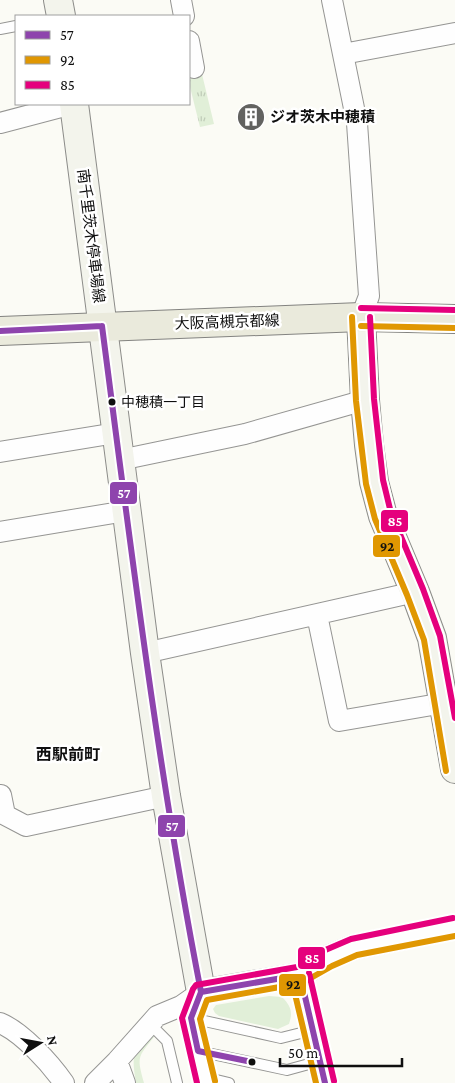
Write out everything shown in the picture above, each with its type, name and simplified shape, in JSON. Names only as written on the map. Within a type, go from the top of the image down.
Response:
[{"type":"main road","points":[[58,0],[61,15]]},
{"type":"main road","name":"南千里茨木停車場線","points":[[73,105],[145,653],[166,796],[201,992]]},
{"type":"main road","points":[[361,317],[365,400],[374,482],[383,516],[432,638],[449,702],[455,769]]},
{"type":"main road","name":"大阪高槻京都線","points":[[0,331],[361,317],[455,319]]},
{"type":"street","points":[[181,0],[184,15]]},
{"type":"street","points":[[332,0],[357,123],[369,296],[361,317]]},
{"type":"street","points":[[343,54],[455,34]]},
{"type":"street","points":[[190,46],[194,68]]},
{"type":"street","points":[[0,123],[69,105]]},
{"type":"street","points":[[120,460],[245,434],[365,400]]},
{"type":"street","points":[[0,452],[116,433]]},
{"type":"street","points":[[0,532],[126,511]]},
{"type":"street","points":[[145,653],[415,592]]},
{"type":"street","points":[[317,615],[339,722],[449,702]]},
{"type":"street","points":[[1,795],[5,815],[26,826],[166,796]]},
{"type":"street","points":[[95,1083],[117,1061],[149,1023],[158,1016],[181,1006],[201,992],[300,974],[328,958],[354,947],[455,927]]},
{"type":"street","points":[[300,974],[322,1072]]},
{"type":"street","points":[[201,992],[191,1018],[205,1080]]},
{"type":"street","points":[[0,1023],[9,1027],[51,1064],[64,1083]]},
{"type":"street","points":[[117,1061],[125,1083]]},
{"type":"lane","points":[[0,29],[15,26]]},
{"type":"lane","points":[[191,1018],[281,1038],[313,1030]]},
{"type":"lane","points":[[149,1023],[167,1041],[177,1083]]},
{"type":"lane","points":[[198,1051],[287,1070],[322,1072]]},
{"type":"lane","points":[[205,1080],[229,1083]]},
{"type":"green space","points":[[201,70],[214,124],[200,127],[190,87],[190,73]]},
{"type":"green space","points":[[269,996],[282,997],[287,1003],[291,1013],[289,1024],[278,1029],[219,1016],[213,1009],[216,1005]]},
{"type":"green space","points":[[153,1034],[154,1037],[144,1049],[140,1058],[140,1068],[144,1083],[136,1083],[135,1055]]},
{"type":"transit line","name":"85","points":[[361,308],[455,310]]},
{"type":"transit line","name":"92","points":[[352,317],[356,401],[366,484],[375,519],[424,640],[446,771]]},
{"type":"transit line","name":"85","points":[[370,317],[374,399],[383,480],[391,513],[423,589],[440,636],[455,718]]},
{"type":"transit line","name":"57","points":[[102,326],[158,743],[201,992]]},
{"type":"transit line","name":"57","points":[[0,331],[102,326]]},
{"type":"transit line","name":"92","points":[[361,326],[455,328]]},
{"type":"transit line","name":"85","points":[[197,1083],[182,1018],[196,985],[297,967],[323,951],[351,939],[453,918]]},
{"type":"transit line","name":"92","points":[[215,1081],[200,1019],[207,1000],[302,983],[332,966],[357,955],[455,936]]},
{"type":"transit line","name":"85","points":[[309,973],[334,1081]]},
{"type":"transit line","name":"57","points":[[201,992],[300,975],[325,1083]]},
{"type":"transit line","name":"92","points":[[291,977],[316,1083]]},
{"type":"transit line","name":"57","points":[[201,992],[191,1018],[198,1051],[252,1062]]},
{"type":"place","name":"ジオ茨木中穂積","points":[[251,117]]},
{"type":"place","name":"中穂積一丁目","points":[[112,402]]},
{"type":"district","name":"西駅前町","points":[[68,754]]}]
